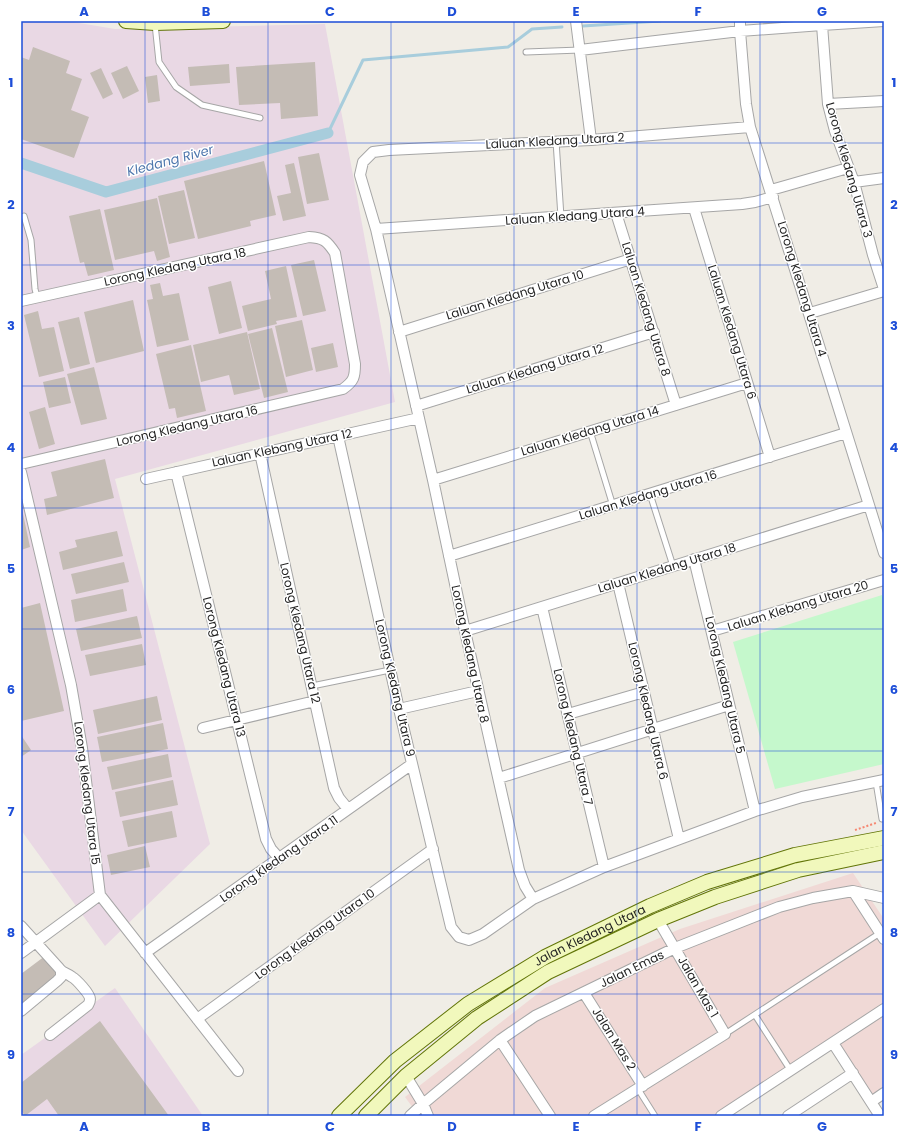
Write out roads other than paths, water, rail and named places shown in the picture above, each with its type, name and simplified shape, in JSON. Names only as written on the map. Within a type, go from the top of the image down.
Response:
[{"type":"main road","points":[[126,21],[154,23],[223,21]]},
{"type":"main road","name":"Jalan Kledang Utara","points":[[339,1116],[394,1061],[468,1004],[545,957],[650,906],[708,882],[795,856],[883,840]]},
{"type":"main road","name":"Jalan Kledang Utara","points":[[366,1116],[406,1076],[477,1018],[548,972],[658,920],[716,897],[798,870],[884,852]]},
{"type":"street","points":[[576,21],[591,140]]},
{"type":"street","points":[[580,50],[740,26],[884,21]]},
{"type":"street","name":"Lorong Kledang Utara 3","points":[[822,24],[828,104],[835,131],[854,182],[873,255],[884,290]]},
{"type":"street","name":"Lorong Kledang Utara 4","points":[[740,26],[746,104],[750,127],[810,313],[884,553]]},
{"type":"street","points":[[828,104],[884,101]]},
{"type":"street","name":"Laluan Kledang Utara 2","points":[[363,162],[373,152],[389,150],[591,140],[750,127]]},
{"type":"street","name":"Lorong Kledang Utara 8","points":[[363,162],[360,175],[376,229],[519,870],[533,900]]},
{"type":"street","name":"Laluan Kledang Utara 4","points":[[376,229],[742,204],[755,202],[772,194],[848,168]]},
{"type":"street","points":[[854,182],[884,178]]},
{"type":"street","name":"Laluan Kledang Utara 6","points":[[694,208],[770,457]]},
{"type":"street","name":"Laluan Kledang Utara 8","points":[[616,213],[676,405]]},
{"type":"street","name":"Lorong Kledang Utara 18","points":[[21,301],[309,237],[320,238],[329,243],[335,253],[355,364],[355,375],[351,383]]},
{"type":"street","points":[[873,255],[884,254]]},
{"type":"street","name":"Laluan Kledang Utara 10","points":[[399,332],[631,259]]},
{"type":"street","points":[[810,313],[884,290]]},
{"type":"street","name":"Laluan Kledang Utara 12","points":[[416,406],[654,332]]},
{"type":"street","name":"Lorong Kledang Utara 16","points":[[21,464],[343,389],[351,383]]},
{"type":"street","name":"Laluan Kledang Utara 14","points":[[433,480],[747,383]]},
{"type":"street","name":"Laluan Klebang Utara 12","points":[[146,479],[419,418]]},
{"type":"street","name":"Laluan Kledang Utara 16","points":[[449,556],[846,433]]},
{"type":"street","name":"Lorong Kledang Utara 9","points":[[338,436],[399,710],[451,927],[459,937],[469,940],[483,934],[533,900]]},
{"type":"street","name":"Lorong Kledang Utara 12","points":[[260,453],[334,788],[339,798],[348,809]]},
{"type":"street","name":"Lorong Kledang Utara 15","points":[[21,472],[72,692],[82,748],[100,895]]},
{"type":"street","name":"Lorong Kledang Utara 13","points":[[176,472],[266,839],[271,849],[279,858]]},
{"type":"street","name":"Laluan Kledang Utara 18","points":[[465,631],[869,505]]},
{"type":"street","name":"Lorong Kledang Utara 5","points":[[694,559],[755,811]]},
{"type":"street","name":"Laluan Klebang Utara 20","points":[[712,631],[884,580]]},
{"type":"street","name":"Lorong Kledang Utara 6","points":[[618,583],[679,839]]},
{"type":"street","name":"Lorong Kledang Utara 7","points":[[542,607],[604,867]]},
{"type":"street","points":[[399,710],[478,691]]},
{"type":"street","points":[[568,714],[644,692]]},
{"type":"street","points":[[202,728],[315,701]]},
{"type":"street","points":[[498,778],[729,705]]},
{"type":"street","name":"Lorong Kledang Utara 11","points":[[145,954],[412,764]]},
{"type":"street","points":[[533,900],[604,867],[755,811],[802,797],[880,781]]},
{"type":"street","name":"Lorong Kledang Utara 10","points":[[197,1019],[433,849]]},
{"type":"street","points":[[853,891],[882,936]]},
{"type":"street","name":"Jalan Emas","points":[[410,1116],[500,1040],[535,1016],[675,948],[779,907],[813,898],[853,891],[884,898]]},
{"type":"street","points":[[21,953],[100,895],[238,1071]]},
{"type":"street","name":"Jalan Mas 1","points":[[658,920],[725,1034]]},
{"type":"street","points":[[21,926],[61,972],[77,980],[90,997],[88,1005],[50,1035]]},
{"type":"street","points":[[21,1011],[57,981],[61,977],[61,972]]},
{"type":"street","name":"Jalan Mas 2","points":[[584,993],[641,1088]]},
{"type":"street","points":[[721,1116],[884,1009]]},
{"type":"street","points":[[594,1116],[641,1088],[725,1034]]},
{"type":"street","points":[[500,1040],[550,1116]]},
{"type":"street","points":[[833,1043],[878,1115]]},
{"type":"street","points":[[788,1116],[853,1073]]},
{"type":"street","points":[[406,1076],[423,1104],[428,1116]]},
{"type":"street","points":[[871,1102],[884,1093]]},
{"type":"lane","points":[[154,23],[159,62],[176,87],[202,105],[260,118]]},
{"type":"lane","points":[[526,52],[580,50]]},
{"type":"lane","points":[[556,142],[561,217]]},
{"type":"lane","points":[[24,216],[31,240],[37,297]]},
{"type":"lane","points":[[590,431],[613,506]]},
{"type":"lane","points":[[650,494],[673,566]]},
{"type":"lane","points":[[312,686],[390,670]]},
{"type":"lane","points":[[880,781],[882,819]]},
{"type":"lane","points":[[725,1034],[882,936]]},
{"type":"lane","points":[[755,1015],[791,1071]]},
{"type":"lane","points":[[641,1088],[655,1116]]},
{"type":"waterway","points":[[583,26],[660,21]]},
{"type":"waterway","points":[[328,133],[363,60],[508,47],[532,29],[562,27]]},
{"type":"waterway","name":"Kledang River","points":[[21,163],[106,192],[328,133]]}]
